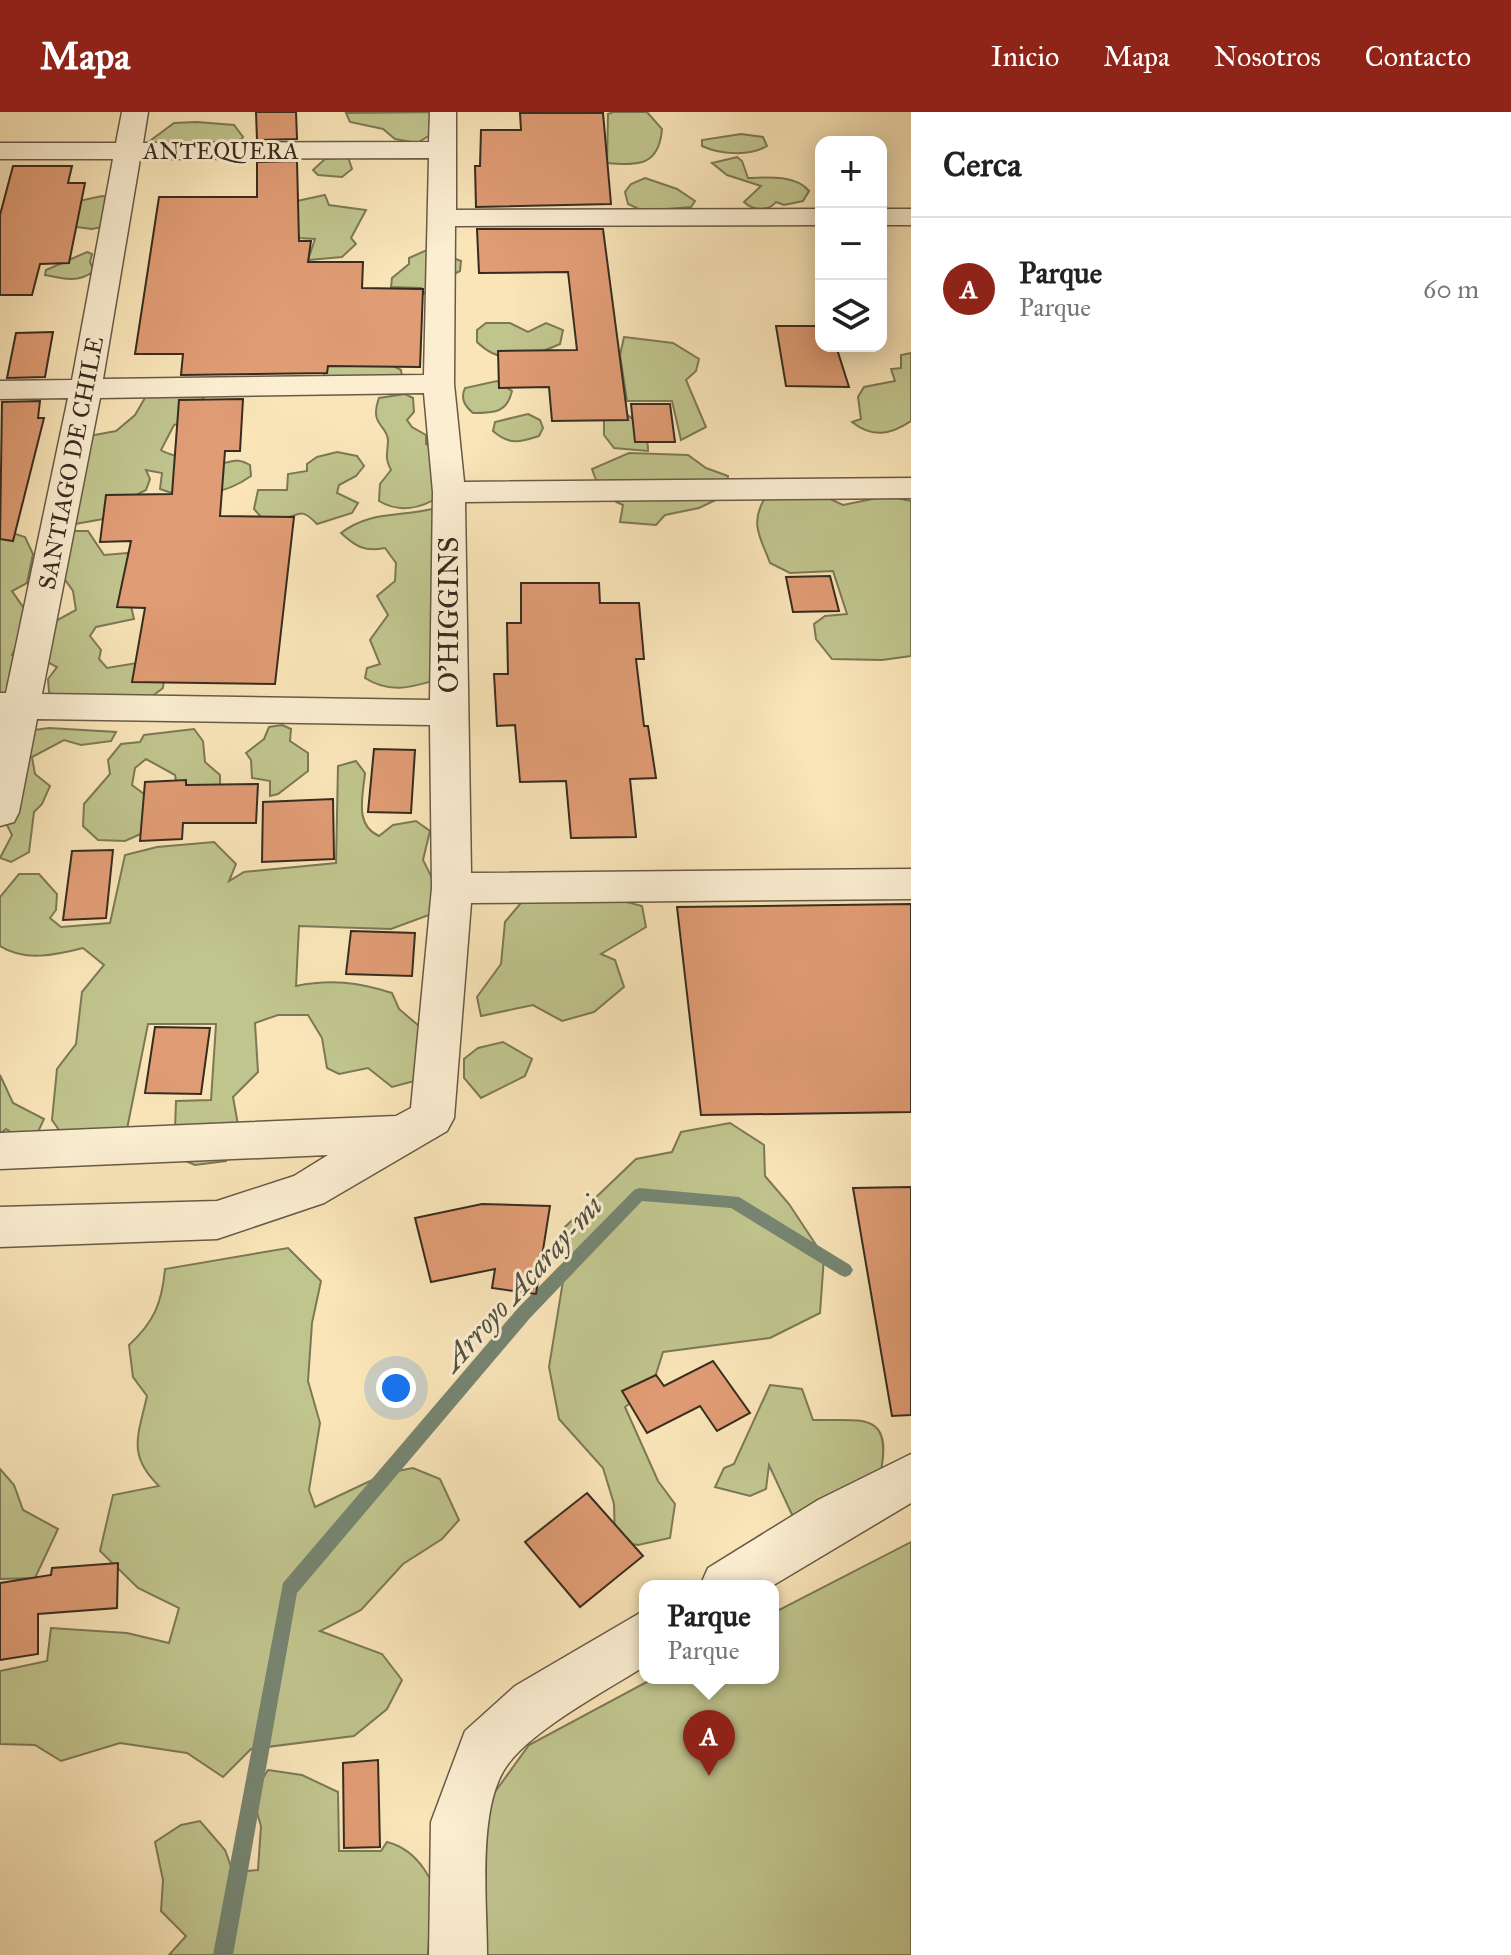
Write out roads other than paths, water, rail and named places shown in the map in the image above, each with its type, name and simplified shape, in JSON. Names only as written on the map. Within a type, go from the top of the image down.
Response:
[{"type":"street","name":"SANTIAGO DE CHILE","points":[[0,812],[12,706],[86,388],[135,112]]},
{"type":"street","name":"O'HIGGINS","points":[[417,1126],[452,888],[448,713],[449,492],[439,384],[443,112]]},
{"type":"street","name":"ANTEQUERA","points":[[0,151],[443,150]]},
{"type":"street","points":[[441,218],[815,217]]},
{"type":"street","points":[[887,217],[911,217]]},
{"type":"street","points":[[0,390],[439,384]]},
{"type":"street","points":[[449,492],[911,488]]},
{"type":"street","points":[[12,706],[448,713]]},
{"type":"street","points":[[452,888],[911,884]]},
{"type":"street","points":[[0,1151],[417,1126]]},
{"type":"street","points":[[0,1227],[217,1220],[308,1190],[417,1126]]},
{"type":"street","points":[[736,1580],[836,1517],[911,1477]]},
{"type":"street","points":[[458,1955],[459,1822],[484,1750],[534,1705],[639,1640]]},
{"type":"waterway","name":"Arroyo Acaray-mi","points":[[223,1955],[289,1589],[524,1313],[639,1194],[734,1202],[845,1270]]},
{"type":"place","name":"Parque","points":[[709,1776]]}]
